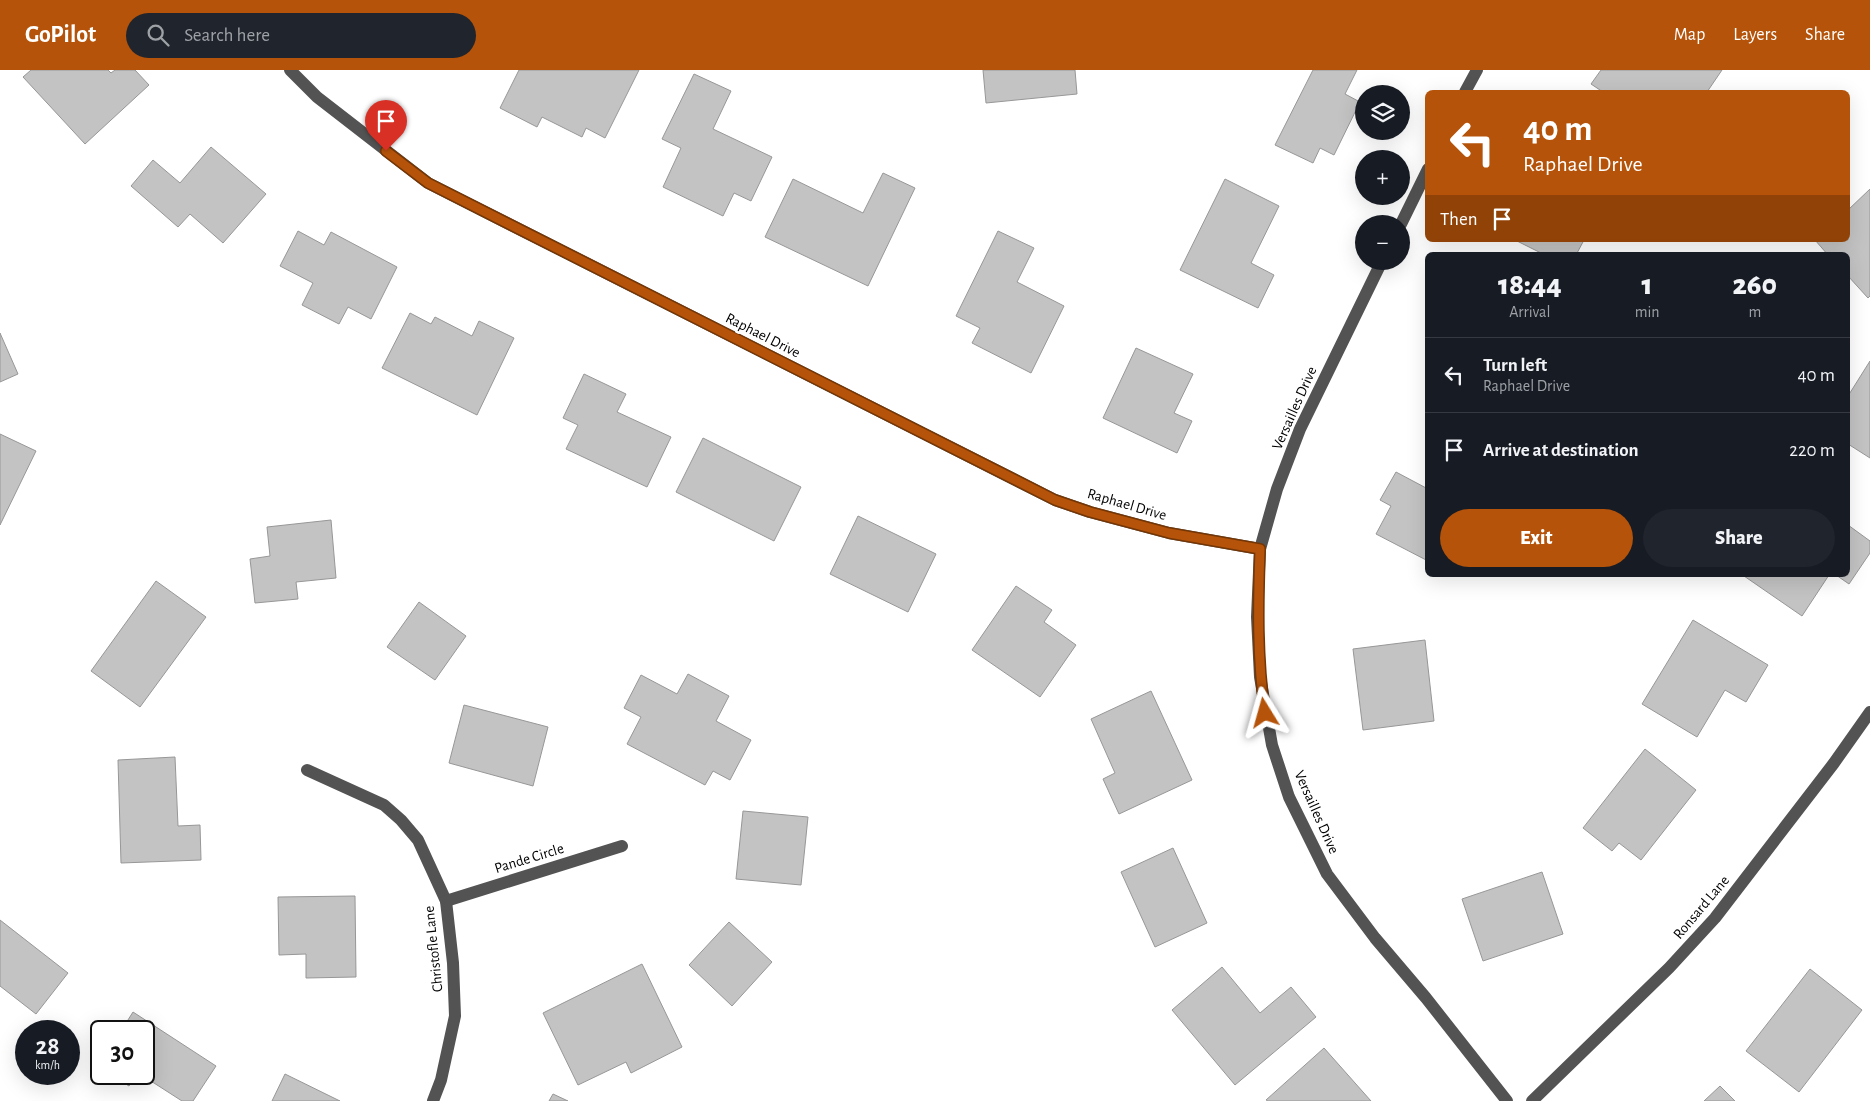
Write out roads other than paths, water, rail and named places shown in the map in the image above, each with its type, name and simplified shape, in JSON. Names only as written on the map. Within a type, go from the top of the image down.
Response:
[{"type":"street","name":"Raphael Drive","points":[[290,70],[317,97],[428,183],[1055,500],[1090,512],[1169,533],[1260,549]]},
{"type":"street","points":[[1467,90],[1477,70]]},
{"type":"street","points":[[1405,215],[1425,175]]},
{"type":"street","name":"Versailles Drive","points":[[1378,270],[1300,429],[1277,489],[1260,549],[1257,617],[1260,677],[1272,745],[1289,797],[1327,874],[1375,938],[1426,998],[1507,1101]]},
{"type":"street","name":"Ronsard Lane","points":[[1532,1101],[1669,968],[1715,918],[1834,763],[1870,712]]},
{"type":"street","name":"Christofle Lane","points":[[307,770],[384,805],[401,820],[418,840],[446,901],[453,963],[455,1016],[441,1080],[434,1101]]},
{"type":"street","name":"Pande Circle","points":[[446,901],[622,846]]}]
